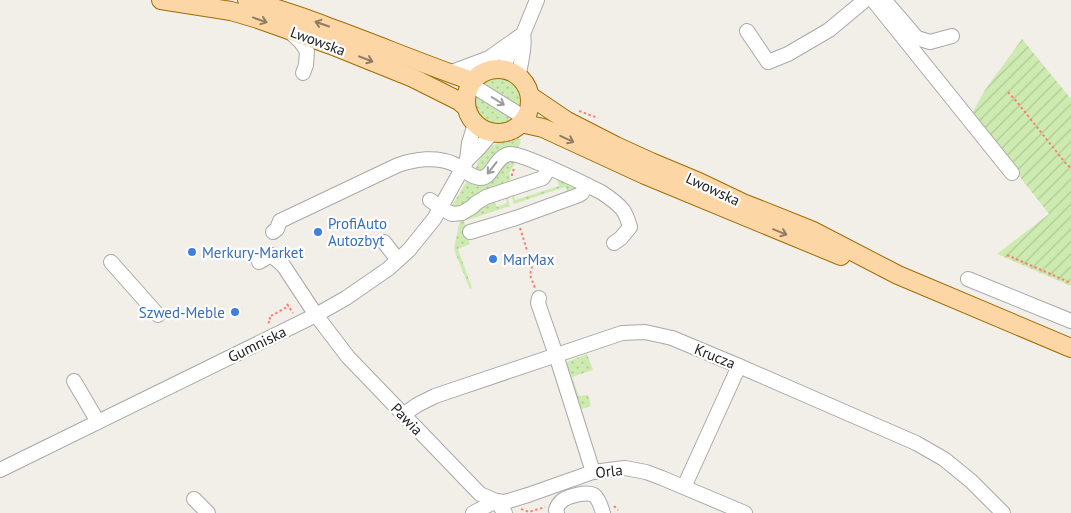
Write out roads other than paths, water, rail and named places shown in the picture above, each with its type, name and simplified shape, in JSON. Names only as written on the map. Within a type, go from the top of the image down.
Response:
[{"type":"main road","name":"Lwowska","points":[[161,0],[231,11],[258,19],[331,45],[413,78],[466,107]]},
{"type":"main road","name":"Lwowska","points":[[247,0],[331,27],[471,83]]},
{"type":"main road","points":[[497,69],[508,70],[519,76],[527,87],[530,96],[529,109],[524,126],[493,137],[475,124],[469,116],[466,107],[466,95],[471,83],[476,77],[486,71],[497,69]]},
{"type":"main road","name":"Lwowska","points":[[530,96],[567,121],[616,146],[758,210],[812,230],[898,275]]},
{"type":"main road","name":"Lwowska","points":[[524,126],[543,128],[645,175],[795,238],[898,275],[1071,348]]},
{"type":"street","points":[[502,69],[537,0]]},
{"type":"street","points":[[747,31],[768,62],[788,54],[829,30],[865,0]]},
{"type":"street","points":[[872,0],[1012,173]]},
{"type":"street","points":[[884,0],[917,38],[930,42],[952,36]]},
{"type":"street","points":[[288,30],[300,41],[307,51],[306,65],[303,73]]},
{"type":"street","points":[[449,73],[489,58],[519,37]]},
{"type":"street","points":[[519,37],[525,44],[519,76]]},
{"type":"street","points":[[471,83],[524,126]]},
{"type":"street","points":[[464,165],[475,124]]},
{"type":"street","points":[[464,165],[493,137]]},
{"type":"street","points":[[273,232],[277,229],[280,221],[398,165],[416,160],[442,160],[464,165],[477,177],[481,178],[490,172],[502,156],[513,154],[550,168],[603,193],[623,209],[630,226],[621,238],[614,243]]},
{"type":"street","name":"Gumniska","points":[[0,470],[316,315],[346,298],[398,260],[422,235],[435,204],[464,165]]},
{"type":"street","points":[[435,204],[452,214],[462,213],[486,197],[543,178],[550,168]]},
{"type":"street","points":[[470,232],[516,218],[579,195],[586,185]]},
{"type":"street","points":[[384,242],[398,260]]},
{"type":"street","name":"Pawia","points":[[259,262],[271,255],[283,265],[316,315],[348,357],[480,494],[496,502],[505,513]]},
{"type":"street","points":[[111,262],[158,315]]},
{"type":"street","points":[[968,279],[1071,321]]},
{"type":"street","points":[[539,298],[538,303],[593,472]]},
{"type":"street","name":"Krucza","points":[[403,415],[435,396],[622,333],[645,332],[672,338],[916,443],[944,459],[971,481],[1003,513]]},
{"type":"street","points":[[684,487],[739,366]]},
{"type":"street","points":[[74,381],[98,422]]},
{"type":"street","name":"Orla","points":[[473,513],[496,502],[505,502],[528,495],[593,472],[625,468],[646,472],[745,513]]},
{"type":"street","points":[[557,510],[560,502],[564,499],[586,493],[595,496],[603,513]]},
{"type":"street","points":[[194,500],[208,513]]},
{"type":"place","name":"ProfiAuto Autozbyt","points":[[318,232]]},
{"type":"place","name":"Merkury-Market","points":[[192,252]]},
{"type":"place","name":"MarMax","points":[[493,259]]},
{"type":"place","name":"Szwed-Meble","points":[[235,312]]}]
